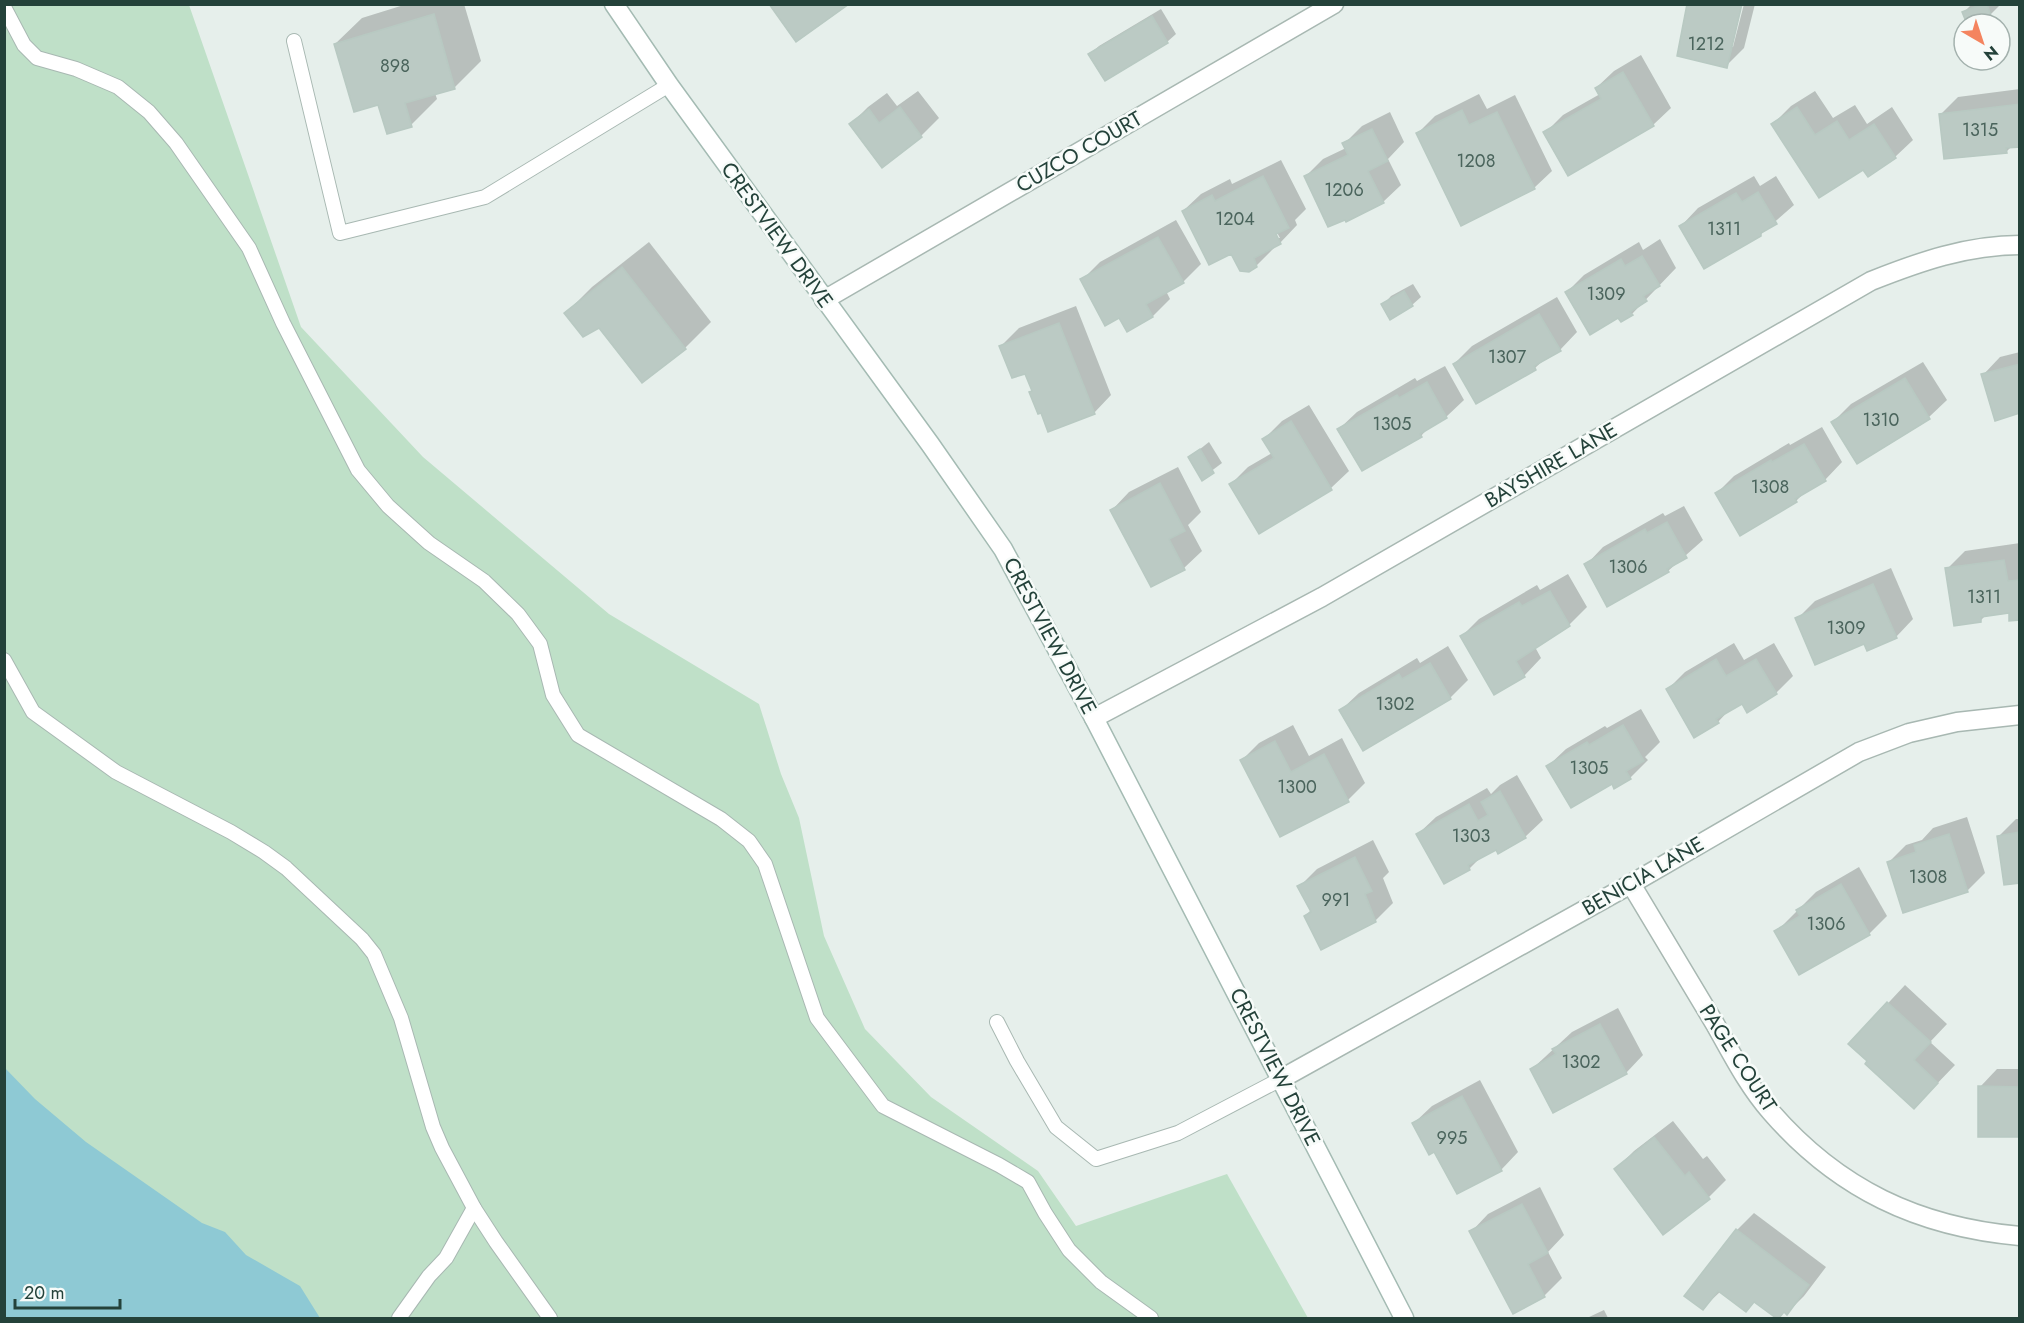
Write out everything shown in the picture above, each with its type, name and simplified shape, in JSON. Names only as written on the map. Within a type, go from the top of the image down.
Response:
[{"type":"street","name":"CRESTVIEW DRIVE","points":[[614,4],[669,85],[1004,549],[1094,718],[1404,1318]]},
{"type":"street","name":"CUZCO COURT","points":[[824,300],[1334,4]]},
{"type":"street","name":"BAYSHIRE LANE","points":[[1094,718],[1322,597],[1870,281],[1920,261],[1980,247],[2019,245]]},
{"type":"street","name":"BENICIA LANE","points":[[1281,1079],[1632,884],[1859,752],[1909,733],[1938,726],[2019,715]]},
{"type":"street","name":"PAGE COURT","points":[[1632,884],[1747,1079],[1770,1111],[1811,1154],[1854,1184],[1910,1213],[1981,1233],[2019,1236]]},
{"type":"lane","points":[[4,7],[24,45],[37,58],[76,69],[118,87],[149,112],[176,143],[249,248],[283,324],[358,470],[388,506],[429,543],[484,581],[518,614],[540,644],[553,695],[578,735],[721,819],[749,841],[765,864],[817,1018],[883,1106],[1028,1182],[1045,1213],[1070,1250],[1101,1282],[1151,1318]]},
{"type":"lane","points":[[294,41],[340,233],[485,197],[669,85]]},
{"type":"lane","points":[[4,660],[33,712],[116,772],[231,832],[264,852],[286,868],[362,939],[374,954],[401,1018],[433,1127],[442,1148],[474,1208],[550,1318]]},
{"type":"lane","points":[[997,1022],[1056,1127],[1096,1159],[1178,1133],[1281,1079]]},
{"type":"lane","points":[[399,1318],[429,1276],[446,1258],[474,1208]]},
{"type":"green space","points":[[5,5],[189,5],[301,327],[423,457],[609,614],[759,704],[781,774],[799,818],[824,936],[865,1029],[931,1097],[1038,1171],[1076,1226],[1227,1174],[1308,1318],[5,1318]]},
{"type":"water","points":[[4,1067],[35,1099],[86,1142],[202,1223],[225,1232],[246,1255],[300,1286],[320,1318],[5,1318]]},
{"type":"building","points":[[769,4],[849,4],[796,42]]},
{"type":"building","points":[[1687,4],[1742,4],[1727,68],[1677,56]]},
{"type":"building","points":[[1987,4],[1990,12],[1962,12]]},
{"type":"building","points":[[434,14],[455,89],[405,103],[412,127],[387,134],[378,105],[354,112],[334,44]]},
{"type":"building","points":[[1152,16],[1168,43],[1105,81],[1088,54]]},
{"type":"building","points":[[1623,72],[1654,126],[1568,176],[1543,132],[1601,99],[1595,88]]},
{"type":"building","points":[[2020,104],[2020,147],[2006,148],[2007,153],[1944,159],[1939,114]]},
{"type":"building","points":[[900,107],[922,137],[882,168],[849,124],[869,109],[879,123]]},
{"type":"building","points":[[1797,107],[1815,135],[1837,121],[1849,140],[1874,124],[1896,158],[1868,177],[1863,170],[1819,198],[1771,124]]},
{"type":"building","points":[[1462,110],[1469,125],[1497,112],[1535,189],[1461,226],[1416,133]]},
{"type":"building","points":[[1372,129],[1388,161],[1368,171],[1384,203],[1346,222],[1345,220],[1328,227],[1304,176],[1348,155],[1342,143]]},
{"type":"building","points":[[1263,176],[1289,228],[1276,234],[1281,244],[1254,258],[1257,267],[1249,272],[1240,271],[1231,254],[1209,265],[1182,211],[1212,195],[1215,201]]},
{"type":"building","points":[[1758,192],[1777,224],[1761,233],[1761,236],[1704,269],[1679,226],[1736,193],[1742,202]]},
{"type":"building","points":[[1158,237],[1184,283],[1146,304],[1153,317],[1127,332],[1119,318],[1105,326],[1080,279]]},
{"type":"building","points":[[1642,256],[1660,286],[1643,296],[1647,301],[1630,312],[1633,315],[1621,322],[1618,318],[1590,335],[1565,292],[1621,259],[1625,266]]},
{"type":"building","points":[[622,267],[686,349],[642,383],[599,328],[583,337],[564,313]]},
{"type":"building","points":[[1404,291],[1413,306],[1390,320],[1381,304]]},
{"type":"building","points":[[1539,314],[1561,351],[1534,366],[1536,370],[1476,404],[1453,364]]},
{"type":"building","points":[[1059,323],[1095,414],[1048,432],[1041,413],[1038,414],[1029,392],[1032,391],[1025,374],[1012,378],[999,346]]},
{"type":"building","points":[[2020,364],[2020,413],[1995,421],[1981,374]]},
{"type":"building","points":[[1905,378],[1930,419],[1857,464],[1831,422]]},
{"type":"building","points":[[1427,382],[1447,418],[1420,434],[1422,437],[1362,471],[1337,429],[1397,395],[1399,398]]},
{"type":"building","points":[[1291,421],[1332,490],[1259,534],[1229,484],[1274,458],[1262,439]]},
{"type":"building","points":[[1804,444],[1826,481],[1795,499],[1797,502],[1740,536],[1715,493],[1771,460],[1772,462]]},
{"type":"building","points":[[1200,449],[1214,473],[1202,481],[1188,457]]},
{"type":"building","points":[[1160,483],[1185,531],[1169,539],[1185,570],[1151,587],[1110,510]]},
{"type":"building","points":[[1667,522],[1687,558],[1667,569],[1669,572],[1607,607],[1584,564],[1645,529],[1647,533]]},
{"type":"building","points":[[2004,560],[2008,581],[2020,580],[2020,620],[2009,621],[2009,613],[1981,617],[1981,622],[1954,626],[1945,568]]},
{"type":"building","points":[[1873,584],[1897,638],[1867,651],[1864,644],[1815,665],[1795,618]]},
{"type":"building","points":[[1550,591],[1570,626],[1516,661],[1525,677],[1494,695],[1460,636],[1519,602],[1522,606]]},
{"type":"building","points":[[1716,659],[1726,676],[1756,659],[1777,694],[1747,713],[1742,704],[1716,719],[1719,723],[1694,738],[1666,689]]},
{"type":"building","points":[[1430,663],[1451,699],[1363,751],[1339,710],[1399,674],[1402,679]]},
{"type":"building","points":[[1623,725],[1644,761],[1626,771],[1631,779],[1614,789],[1612,784],[1571,808],[1546,766],[1587,742],[1589,745]]},
{"type":"building","points":[[1275,741],[1291,772],[1324,754],[1349,802],[1280,837],[1240,760]]},
{"type":"building","points":[[1500,791],[1526,838],[1498,854],[1496,850],[1468,865],[1470,870],[1444,884],[1416,834],[1469,804],[1478,821],[1488,815],[1481,802]]},
{"type":"building","points":[[2020,832],[2020,883],[2004,885],[1997,836]]},
{"type":"building","points":[[1949,834],[1968,892],[1903,913],[1887,862],[1916,852],[1914,845]]},
{"type":"building","points":[[1355,857],[1372,891],[1365,894],[1376,922],[1321,950],[1304,916],[1311,912],[1297,886]]},
{"type":"building","points":[[1841,884],[1870,935],[1799,975],[1774,931],[1800,916],[1796,910]]},
{"type":"building","points":[[1887,1002],[1931,1042],[1914,1060],[1938,1083],[1914,1109],[1865,1064],[1867,1061],[1848,1044]]},
{"type":"building","points":[[1600,1024],[1627,1074],[1553,1113],[1530,1069],[1556,1054],[1552,1049]]},
{"type":"building","points":[[1978,1086],[2020,1087],[2020,1137],[1978,1137]]},
{"type":"building","points":[[1462,1096],[1502,1171],[1457,1194],[1434,1152],[1429,1155],[1412,1123]]},
{"type":"building","points":[[1654,1137],[1685,1176],[1689,1172],[1710,1199],[1663,1235],[1614,1169]]},
{"type":"building","points":[[1522,1204],[1548,1253],[1528,1264],[1545,1297],[1513,1314],[1469,1231]]},
{"type":"building","points":[[1736,1229],[1809,1285],[1787,1315],[1784,1312],[1776,1318],[1754,1302],[1746,1312],[1718,1291],[1703,1310],[1684,1296]]}]
